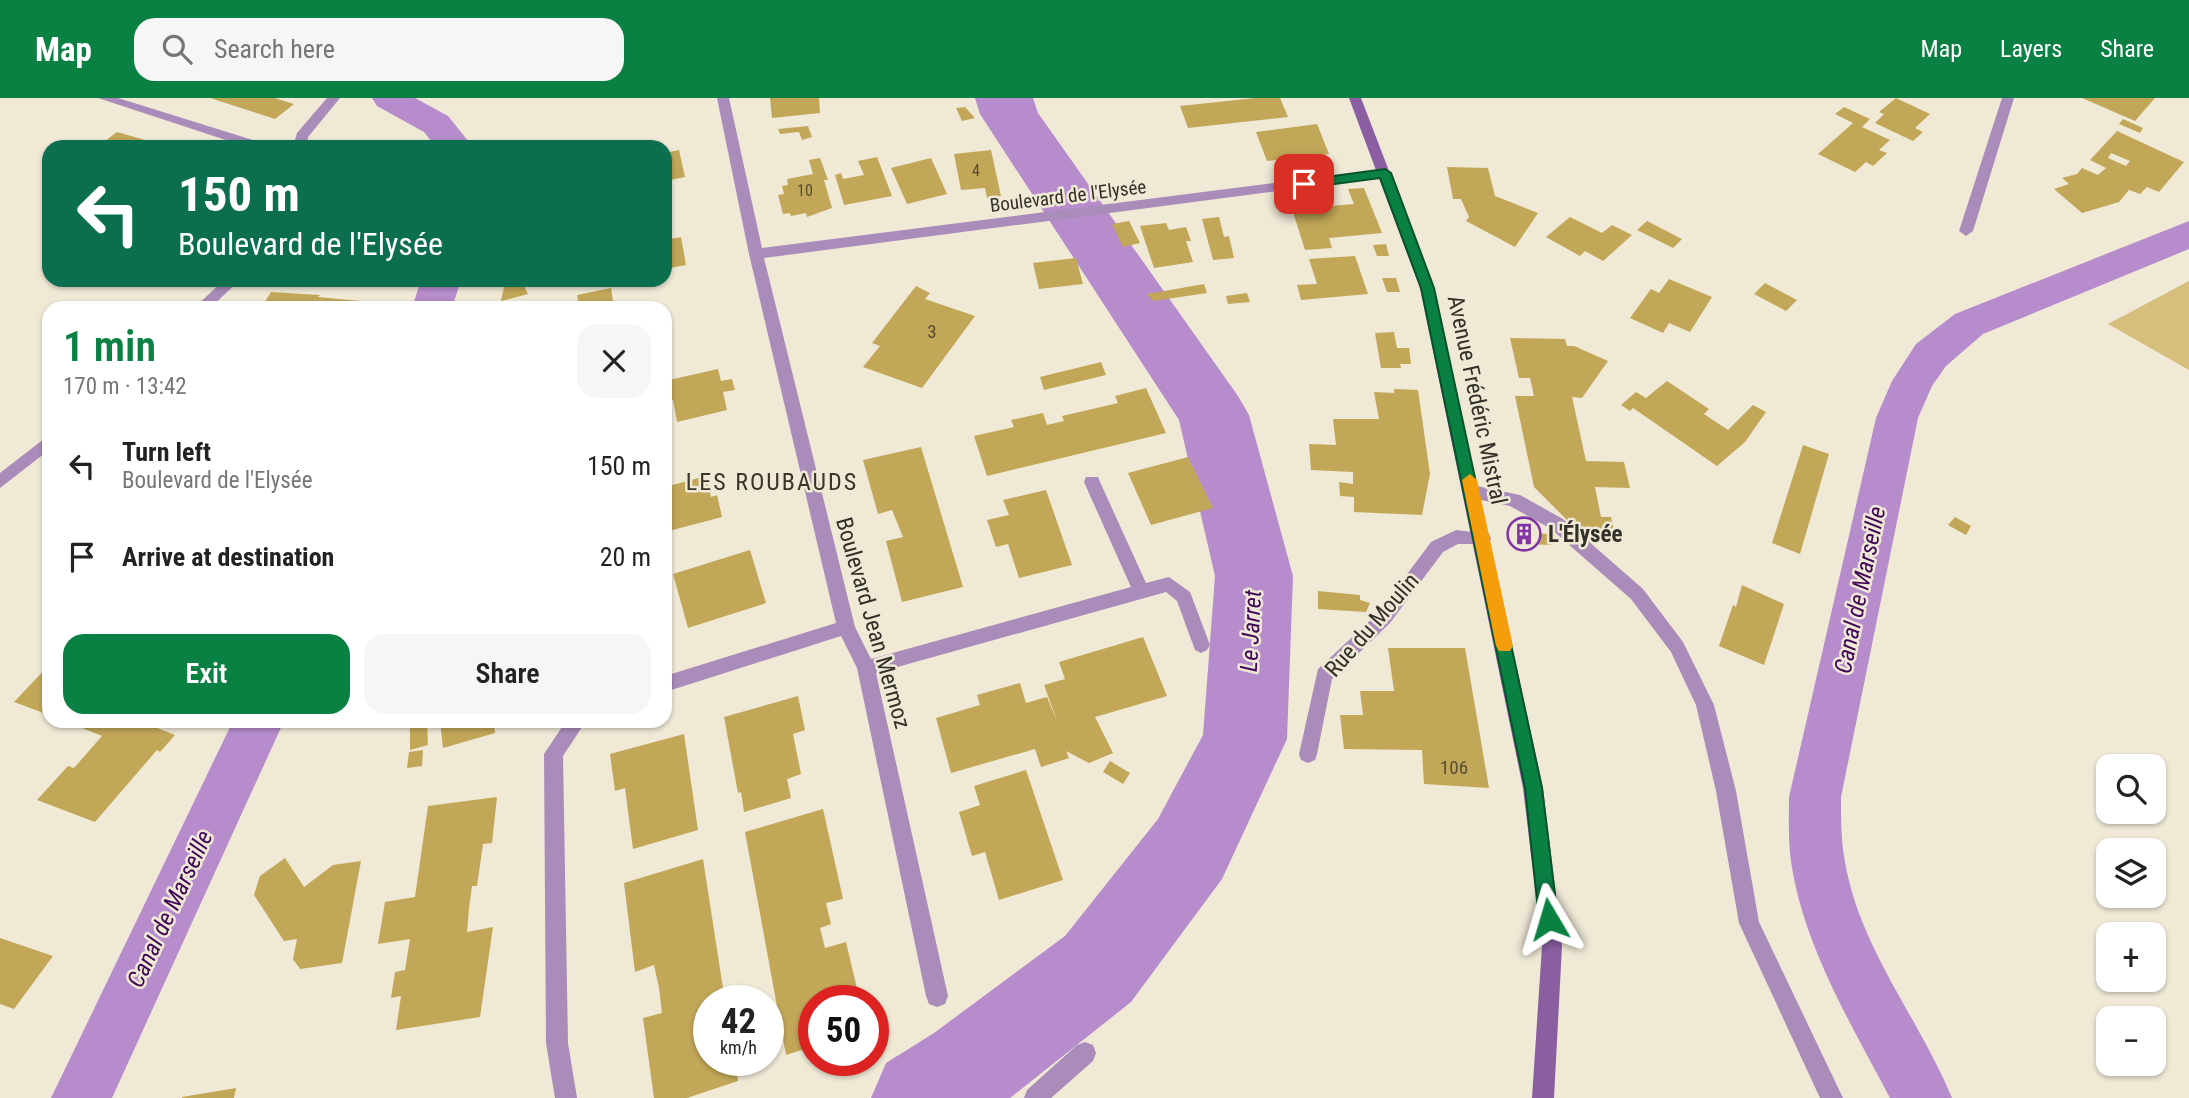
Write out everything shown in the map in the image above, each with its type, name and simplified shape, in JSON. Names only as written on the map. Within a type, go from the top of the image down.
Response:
[{"type":"main road","name":"Avenue Frédéric Mistral","points":[[1355,98],[1427,288],[1483,539],[1533,788],[1552,946],[1544,1098]]},
{"type":"street","points":[[104,98],[239,140]]},
{"type":"street","points":[[301,140],[334,98]]},
{"type":"street","name":"Boulevard Jean Mermoz","points":[[723,98],[756,254],[846,627],[866,668],[937,996]]},
{"type":"street","points":[[1966,231],[2008,98]]},
{"type":"street","name":"Boulevard de l'Elysée","points":[[756,254],[1385,173]]},
{"type":"street","points":[[209,301],[225,287]]},
{"type":"street","points":[[0,482],[42,447]]},
{"type":"street","points":[[1092,482],[1141,590]]},
{"type":"street","points":[[1472,492],[1514,500],[1557,524],[1637,594],[1677,648],[1705,705],[1726,791],[1749,923],[1832,1098]]},
{"type":"street","name":"Rue du Moulin","points":[[1308,754],[1324,675],[1384,618],[1437,547],[1456,537],[1483,539]]},
{"type":"street","points":[[866,668],[1169,584],[1184,597],[1201,645]]},
{"type":"street","points":[[672,682],[846,627]]},
{"type":"street","points":[[566,1098],[557,1043],[553,754],[572,728]]},
{"type":"street","points":[[1035,1098],[1085,1053]]},
{"type":"shaded area","points":[[2189,281],[2189,370],[2108,324]]},
{"type":"building","points":[[210,98],[275,98],[294,104],[275,119]]},
{"type":"building","points":[[770,98],[819,98],[820,113],[772,118]]},
{"type":"building","points":[[1280,98],[1288,117],[1188,128],[1180,106]]},
{"type":"building","points":[[1896,98],[1930,114],[1915,128],[1923,132],[1913,141],[1875,123],[1884,114],[1879,112]]},
{"type":"building","points":[[2082,98],[2155,98],[2135,121]]},
{"type":"building","points":[[965,107],[975,118],[962,121],[956,108]]},
{"type":"building","points":[[1844,107],[1870,119],[1862,127],[1890,140],[1879,150],[1887,153],[1873,166],[1866,162],[1855,172],[1818,154],[1853,123],[1835,114]]},
{"type":"building","points":[[2123,119],[2143,128],[2140,133],[2119,124]]},
{"type":"building","points":[[1317,124],[1329,154],[1267,161],[1256,132]]},
{"type":"building","points":[[808,126],[812,137],[802,140],[799,132],[780,134],[778,129]]},
{"type":"building","points":[[2117,131],[2184,162],[2159,192],[2147,187],[2140,194],[2129,190],[2119,202],[2082,213],[2054,189],[2069,184],[2062,178],[2077,174],[2082,168],[2098,175],[2106,168],[2090,160]],"holes":[[[2111,153],[2130,161],[2126,166],[2108,158]]]},
{"type":"building","points":[[117,132],[145,140],[106,140]]},
{"type":"building","points":[[679,150],[685,177],[672,180],[672,152]]},
{"type":"building","points":[[991,150],[1001,196],[987,198],[985,188],[961,190],[954,154]]},
{"type":"building","points":[[877,157],[892,196],[844,205],[835,175],[841,173],[843,179],[864,175],[858,161]]},
{"type":"building","points":[[820,158],[828,180],[824,180],[832,208],[807,217],[806,213],[791,216],[790,213],[783,214],[778,195],[784,194],[782,186],[788,185],[787,179],[813,174],[809,160]]},
{"type":"building","points":[[931,158],[947,194],[907,204],[891,168]]},
{"type":"building","points":[[1447,167],[1488,168],[1495,196],[1538,213],[1515,247],[1466,221],[1469,217],[1461,199],[1453,199]]},
{"type":"building","points":[[1364,188],[1382,233],[1329,238],[1332,248],[1305,250],[1292,209],[1354,204],[1348,189]]},
{"type":"building","points":[[1219,217],[1224,237],[1229,236],[1234,258],[1213,260],[1202,219]]},
{"type":"building","points":[[1570,217],[1602,233],[1612,225],[1632,235],[1603,261],[1585,251],[1580,256],[1546,237]]},
{"type":"building","points":[[1129,221],[1140,243],[1123,247],[1112,224]]},
{"type":"building","points":[[1647,221],[1682,239],[1673,248],[1637,230]]},
{"type":"building","points":[[1166,223],[1169,230],[1186,227],[1191,241],[1186,241],[1193,262],[1154,268],[1140,226]]},
{"type":"building","points":[[681,237],[686,265],[672,268],[672,239]]},
{"type":"building","points":[[1386,244],[1389,256],[1377,256],[1373,245]]},
{"type":"building","points":[[1355,256],[1368,294],[1301,300],[1297,285],[1317,284],[1309,259]]},
{"type":"building","points":[[1076,258],[1083,284],[1039,289],[1033,263]]},
{"type":"building","points":[[1382,278],[1396,278],[1400,292],[1387,292]]},
{"type":"building","points":[[1669,279],[1712,297],[1690,332],[1669,323],[1663,333],[1630,318],[1651,289],[1659,293]]},
{"type":"building","points":[[1765,283],[1797,300],[1786,311],[1754,294]]},
{"type":"building","points":[[1204,284],[1207,293],[1153,301],[1147,294]]},
{"type":"building","points":[[916,286],[930,293],[925,299],[975,316],[922,388],[863,367],[880,346],[872,343]]},
{"type":"building","points":[[504,287],[524,287],[528,294],[501,301]]},
{"type":"building","points":[[611,288],[613,301],[578,301],[577,295]]},
{"type":"building","points":[[271,292],[360,301],[265,301]]},
{"type":"building","points":[[1247,293],[1250,302],[1228,304],[1226,296]]},
{"type":"building","points":[[1394,332],[1397,348],[1409,348],[1411,364],[1400,364],[1401,368],[1381,368],[1375,333]]},
{"type":"building","points":[[1510,338],[1565,339],[1567,346],[1574,346],[1608,361],[1582,398],[1572,397],[1586,461],[1624,462],[1630,488],[1595,487],[1601,517],[1611,517],[1615,535],[1604,534],[1606,541],[1591,544],[1534,487],[1515,396],[1534,396],[1530,378],[1519,378]]},
{"type":"building","points":[[1101,362],[1106,375],[1044,390],[1040,377]]},
{"type":"building","points":[[718,369],[721,381],[732,379],[735,390],[723,392],[727,410],[677,422],[672,400],[672,379]]},
{"type":"building","points":[[1667,381],[1709,409],[1704,414],[1728,430],[1753,405],[1766,412],[1745,442],[1717,466],[1633,408],[1630,411],[1621,405],[1636,392],[1646,398]]},
{"type":"building","points":[[1146,388],[1166,433],[987,476],[974,436],[1014,427],[1011,420],[1043,413],[1047,425],[1064,421],[1062,416],[1118,403],[1115,396]]},
{"type":"building","points":[[1394,389],[1418,390],[1430,474],[1422,515],[1354,512],[1354,497],[1340,496],[1339,482],[1353,484],[1353,472],[1311,470],[1309,444],[1336,445],[1333,419],[1379,419],[1374,392],[1394,393]]},
{"type":"building","points":[[1803,445],[1829,454],[1800,554],[1772,543]]},
{"type":"building","points":[[921,447],[963,587],[902,602],[886,541],[903,537],[892,510],[878,514],[863,460]]},
{"type":"building","points":[[1188,457],[1213,508],[1151,525],[1128,473]]},
{"type":"building","points":[[706,476],[711,497],[717,495],[722,517],[672,530],[672,485]]},
{"type":"building","points":[[1046,490],[1072,565],[1019,578],[1008,544],[996,547],[987,520],[1009,515],[1003,500]]},
{"type":"building","points":[[1955,517],[1971,526],[1966,535],[1948,525]]},
{"type":"building","points":[[1515,524],[1527,524],[1530,533],[1550,534],[1553,545],[1520,544]]},
{"type":"building","points":[[750,550],[766,603],[688,628],[673,574]]},
{"type":"building","points":[[1742,585],[1784,604],[1764,665],[1719,646],[1733,605],[1736,607]]},
{"type":"building","points":[[1318,591],[1360,595],[1360,600],[1370,603],[1366,612],[1318,609]]},
{"type":"building","points":[[1143,637],[1167,696],[1095,717],[1113,753],[1089,763],[1066,751],[1069,758],[1041,767],[1035,749],[951,773],[936,718],[980,705],[977,695],[1020,683],[1026,703],[1047,697],[1057,721],[1044,685],[1065,679],[1059,662]]},
{"type":"building","points":[[1388,648],[1465,648],[1489,788],[1424,784],[1422,750],[1344,749],[1340,715],[1363,715],[1360,691],[1394,691]]},
{"type":"building","points":[[42,672],[42,712],[14,702]]},
{"type":"building","points":[[798,696],[805,730],[793,734],[801,774],[787,779],[791,798],[744,812],[724,717]]},
{"type":"building","points":[[82,728],[157,728],[175,735],[160,752],[157,750],[95,822],[37,800],[68,766],[74,768],[102,736]]},
{"type":"building","points":[[410,728],[427,728],[428,745],[410,750]]},
{"type":"building","points":[[441,728],[495,728],[495,733],[443,748]]},
{"type":"building","points":[[684,734],[698,830],[633,849],[625,788],[615,791],[610,754]]},
{"type":"building","points":[[423,750],[422,766],[407,768],[409,752]]},
{"type":"building","points":[[1110,761],[1130,773],[1123,784],[1103,772]]},
{"type":"building","points":[[1026,770],[1063,880],[999,900],[985,852],[972,856],[959,812],[980,805],[974,786]]},
{"type":"building","points":[[497,797],[492,843],[483,844],[477,886],[472,886],[467,932],[493,927],[480,1017],[396,1030],[401,996],[391,998],[395,972],[405,970],[410,939],[378,944],[385,902],[415,897],[428,806]]},
{"type":"building","points":[[823,809],[843,899],[826,903],[831,924],[820,928],[825,948],[846,942],[856,985],[798,985],[798,1051],[786,1055],[784,985],[773,985],[745,832]]},
{"type":"building","points":[[285,858],[304,887],[333,865],[361,861],[342,963],[300,969],[293,959],[297,939],[284,941],[254,895],[260,876]]},
{"type":"building","points":[[703,859],[723,985],[693,985],[693,1076],[737,1076],[738,1081],[687,1098],[654,1098],[643,1018],[662,1013],[659,988],[654,965],[635,972],[624,883]]},
{"type":"building","points":[[0,938],[53,956],[14,1009],[0,1004]]},
{"type":"building","points":[[236,1088],[234,1098],[182,1098],[182,1097]]},
{"type":"waterway","name":"Canal de Marseille","points":[[389,98],[436,124],[449,140]]},
{"type":"waterway","name":"Le Jarret","points":[[921,1098],[969,1068],[1098,969],[1190,849],[1245,739],[1254,576],[1213,415],[1009,114],[1004,98]]},
{"type":"waterway","name":"Canal de Marseille","points":[[1922,1098],[1838,932],[1820,873],[1815,835],[1815,797],[1897,418],[1913,381],[1931,355],[1969,324],[2189,234]]},
{"type":"waterway","name":"Canal de Marseille","points":[[434,301],[439,287]]},
{"type":"waterway","name":"Canal de Marseille","points":[[81,1098],[256,728]]},
{"type":"slow traffic","points":[[1470,480],[1504,646]]},
{"type":"place","name":"L'Élysée","points":[[1524,534]]},
{"type":"district","name":"LES ROUBAUDS","points":[[772,482]]},
{"type":"route","points":[[1304,184],[1385,173],[1427,288],[1451,390],[1533,788],[1549,919]]}]
